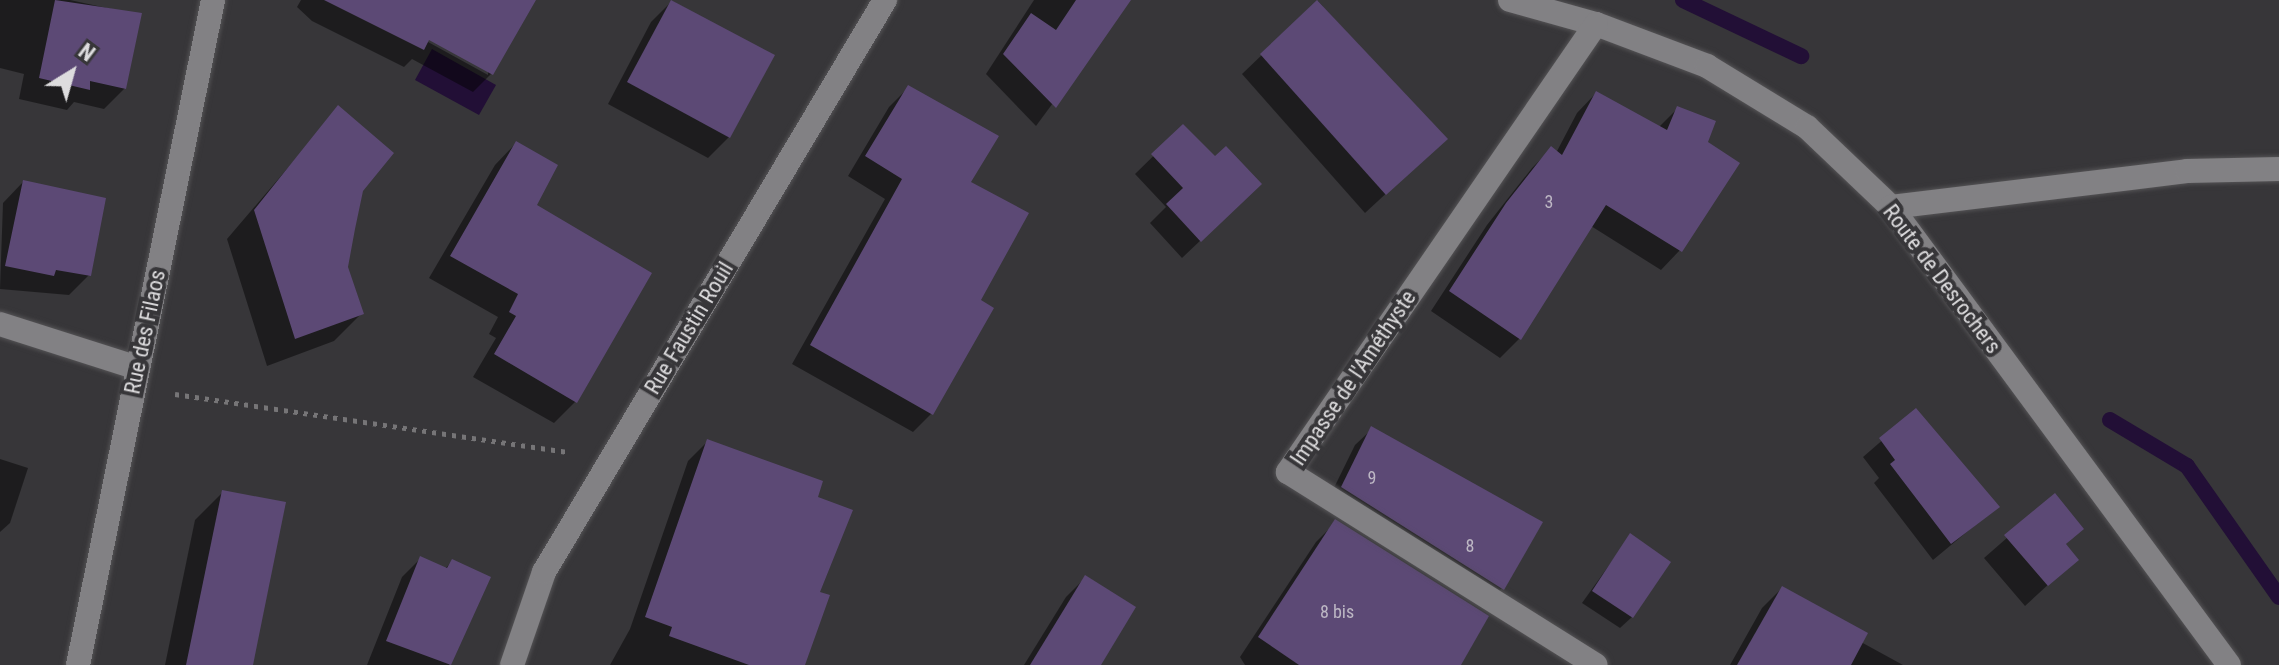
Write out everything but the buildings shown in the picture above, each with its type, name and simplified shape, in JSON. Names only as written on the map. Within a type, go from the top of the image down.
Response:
[{"type":"street","name":"Rue des Filaos","points":[[78,665],[213,0]]},
{"type":"street","name":"Rue Faustin Rouil","points":[[512,665],[544,572],[885,0]]},
{"type":"street","name":"Route de Desrochers","points":[[1510,0],[1596,24],[1707,66],[1807,127],[1891,207],[2229,665]]},
{"type":"street","name":"Impasse de l'Améthyste","points":[[1596,24],[1288,472],[1596,665]]},
{"type":"street","points":[[1891,207],[2187,171],[2279,169]]},
{"type":"street","points":[[0,324],[136,378]]},
{"type":"path","points":[[136,378],[611,459]]},
{"type":"shaded area","points":[[432,49],[496,85],[479,115],[415,80]]},
{"type":"waterway","points":[[1683,0],[1801,56]]},
{"type":"waterway","points":[[2110,420],[2187,466],[2279,597]]}]
